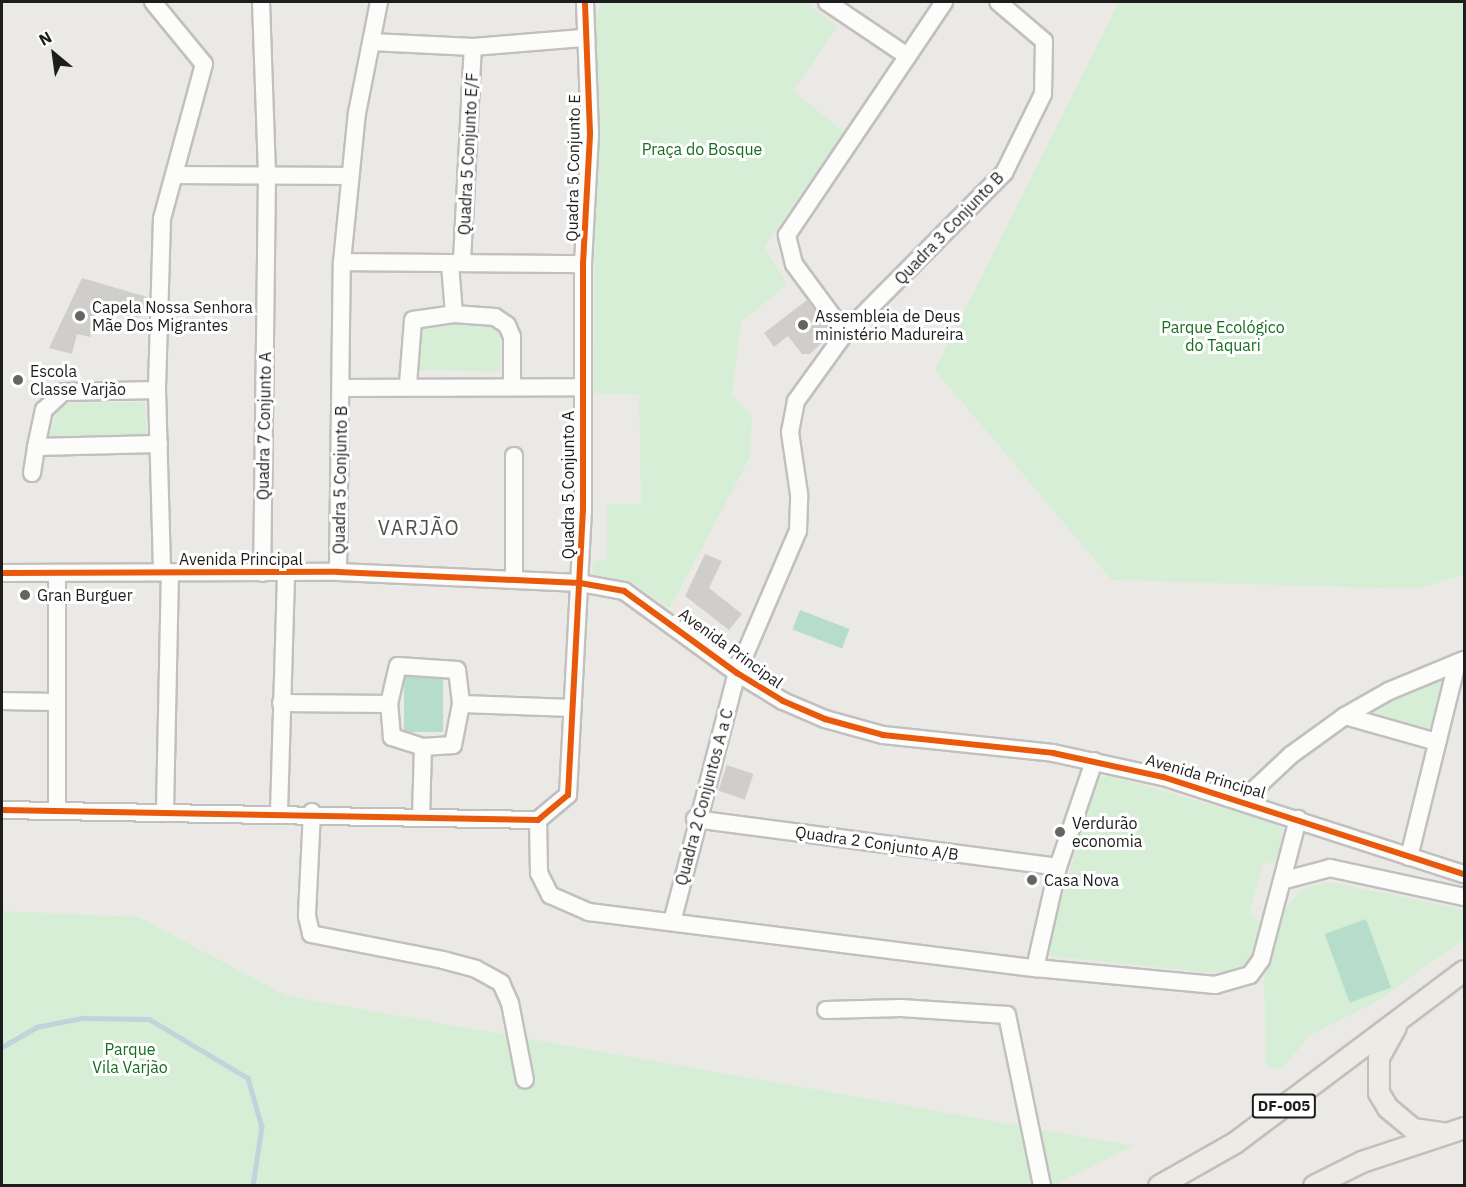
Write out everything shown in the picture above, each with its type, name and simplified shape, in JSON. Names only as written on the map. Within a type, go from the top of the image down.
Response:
[{"type":"main road","name":"DF-005","points":[[1159,1185],[1235,1143],[1464,971]]},
{"type":"main road","points":[[1402,1017],[1379,1058],[1379,1093],[1388,1108],[1413,1129],[1443,1133]]},
{"type":"main road","points":[[1314,1185],[1362,1162],[1443,1133],[1464,1128]]},
{"type":"street","points":[[153,2],[204,64],[162,219],[157,390],[166,572],[165,810]]},
{"type":"street","name":"Quadra 7 Conjunto A","points":[[261,2],[267,175],[262,573]]},
{"type":"street","name":"Quadra 5 Conjunto B","points":[[338,572],[342,262],[350,176],[379,2]]},
{"type":"street","name":"Quadra 5 Conjunto E","points":[[581,387],[583,264],[590,133],[583,38],[585,2]]},
{"type":"street","points":[[827,2],[907,56]]},
{"type":"street","points":[[845,333],[794,264],[787,236],[944,2]]},
{"type":"street","name":"Quadra 3 Conjunto B","points":[[737,673],[798,531],[799,494],[790,432],[794,410],[845,333],[968,213],[1004,173],[1024,139],[1043,94],[1046,49],[1038,33],[998,2]]},
{"type":"street","points":[[371,42],[473,47],[583,38]]},
{"type":"street","name":"Quadra 5 Conjunto E/F","points":[[454,314],[473,47]]},
{"type":"street","points":[[175,175],[350,176]]},
{"type":"street","points":[[342,262],[583,264]]},
{"type":"street","points":[[408,384],[413,320],[454,314],[495,317],[507,325],[512,337],[512,385]]},
{"type":"street","points":[[342,388],[408,384],[581,387]]},
{"type":"street","name":"Quadra 5 Conjunto A","points":[[538,820],[568,795],[580,583],[581,387]]},
{"type":"street","points":[[32,472],[44,410],[63,392],[157,390]]},
{"type":"street","points":[[36,447],[159,444]]},
{"type":"street","points":[[514,456],[514,579]]},
{"type":"street","name":"Avenida Principal","points":[[2,573],[338,572],[580,583],[638,598],[737,673],[802,711],[883,735],[1094,761],[1243,800],[1464,874]]},
{"type":"street","points":[[279,812],[286,573]]},
{"type":"street","points":[[57,574],[57,809]]},
{"type":"street","points":[[1243,800],[1291,755],[1345,716],[1389,691],[1461,662]]},
{"type":"street","points":[[1409,856],[1437,742],[1461,662]]},
{"type":"street","points":[[398,666],[456,670],[461,704],[457,741],[448,747],[423,747],[392,737],[389,704],[398,666]]},
{"type":"street","name":"Quadra 2 Conjuntos A a C","points":[[672,922],[695,819],[737,673]]},
{"type":"street","points":[[2,701],[56,702]]},
{"type":"street","points":[[281,703],[389,704]]},
{"type":"street","points":[[461,704],[572,708]]},
{"type":"street","points":[[1345,716],[1437,742]]},
{"type":"street","points":[[421,818],[423,747]]},
{"type":"street","points":[[1035,968],[1058,867],[1094,761]]},
{"type":"street","points":[[2,810],[312,812],[421,818],[538,820],[539,873],[550,895],[589,912],[1035,968],[1207,984],[1237,982],[1250,975],[1261,960],[1285,880],[1298,819]]},
{"type":"street","points":[[312,812],[307,916],[311,934],[443,960],[495,979],[510,1003],[525,1080]]},
{"type":"street","name":"Quadra 2 Conjunto A/B","points":[[695,819],[1058,867]]},
{"type":"street","points":[[1285,880],[1330,868],[1464,897]]},
{"type":"street","points":[[826,1010],[901,1008],[1007,1015],[1042,1185]]},
{"type":"green space","name":"Praça do Bosque","points":[[602,2],[804,2],[837,26],[793,91],[844,132],[764,246],[787,285],[741,322],[732,395],[752,416],[750,457],[670,608],[632,583],[592,577],[593,562],[607,559],[607,504],[641,504],[639,395],[594,393],[596,16]]},
{"type":"green space","name":"Parque Ecológico do Taquari","points":[[1119,2],[1464,2],[1464,575],[1416,589],[1112,580],[935,370]]},
{"type":"green space","points":[[416,323],[501,324],[500,371],[415,370]]},
{"type":"green space","points":[[145,402],[147,439],[48,441],[60,403]]},
{"type":"green space","points":[[800,610],[849,629],[842,649],[792,630]]},
{"type":"green space","points":[[1445,672],[1429,735],[1357,715]]},
{"type":"green space","points":[[404,673],[443,673],[443,732],[404,732]]},
{"type":"green space","points":[[1107,775],[1277,824],[1282,830],[1280,861],[1263,864],[1249,914],[1264,924],[1251,957],[1239,970],[1222,974],[1049,956],[1047,946],[1097,781]]},
{"type":"green space","points":[[1330,882],[1464,910],[1464,939],[1377,1001],[1309,1036],[1281,1070],[1266,1066],[1264,978],[1287,906],[1302,889]]},
{"type":"green space","name":"Parque Vila Varjão","points":[[2,911],[138,917],[287,996],[1134,1146],[1052,1186],[2,1186]]},
{"type":"green space","points":[[1366,919],[1391,988],[1350,1003],[1325,934]]},
{"type":"building","name":"Capela Nossa Senhora Mãe Dos Migrantes","points":[[82,278],[147,297],[142,316],[132,318],[98,309],[90,337],[77,334],[72,354],[49,348]]},
{"type":"building","name":"Assembleia de Deus ministério Madureira","points":[[807,300],[832,333],[810,354],[802,354],[788,336],[774,347],[764,333]]},
{"type":"building","points":[[705,554],[722,561],[709,588],[742,614],[729,630],[685,596]]},
{"type":"building","points":[[727,765],[753,774],[745,800],[718,791]]},
{"type":"waterway","points":[[2,1047],[36,1027],[82,1018],[149,1019],[248,1078],[262,1127],[253,1186]]},
{"type":"cycle path","points":[[2,810],[538,820],[568,795],[583,511],[583,264],[590,133],[585,2]]},
{"type":"cycle path","points":[[2,573],[338,572],[580,583],[624,591],[737,673],[783,701],[825,719],[883,735],[1053,753],[1163,777],[1464,874]]},
{"type":"place","name":"Capela Nossa Senhora Mãe Dos Migrantes","points":[[80,316]]},
{"type":"place","name":"Assembleia de Deus ministério Madureira","points":[[803,325]]},
{"type":"place","name":"Escola Classe Varjão","points":[[18,380]]},
{"type":"place","name":"Gran Burguer","points":[[25,595]]},
{"type":"place","name":"Verdurão economia","points":[[1060,832]]},
{"type":"place","name":"Casa Nova","points":[[1032,880]]},
{"type":"district","name":"VARJÃO","points":[[419,527]]}]
